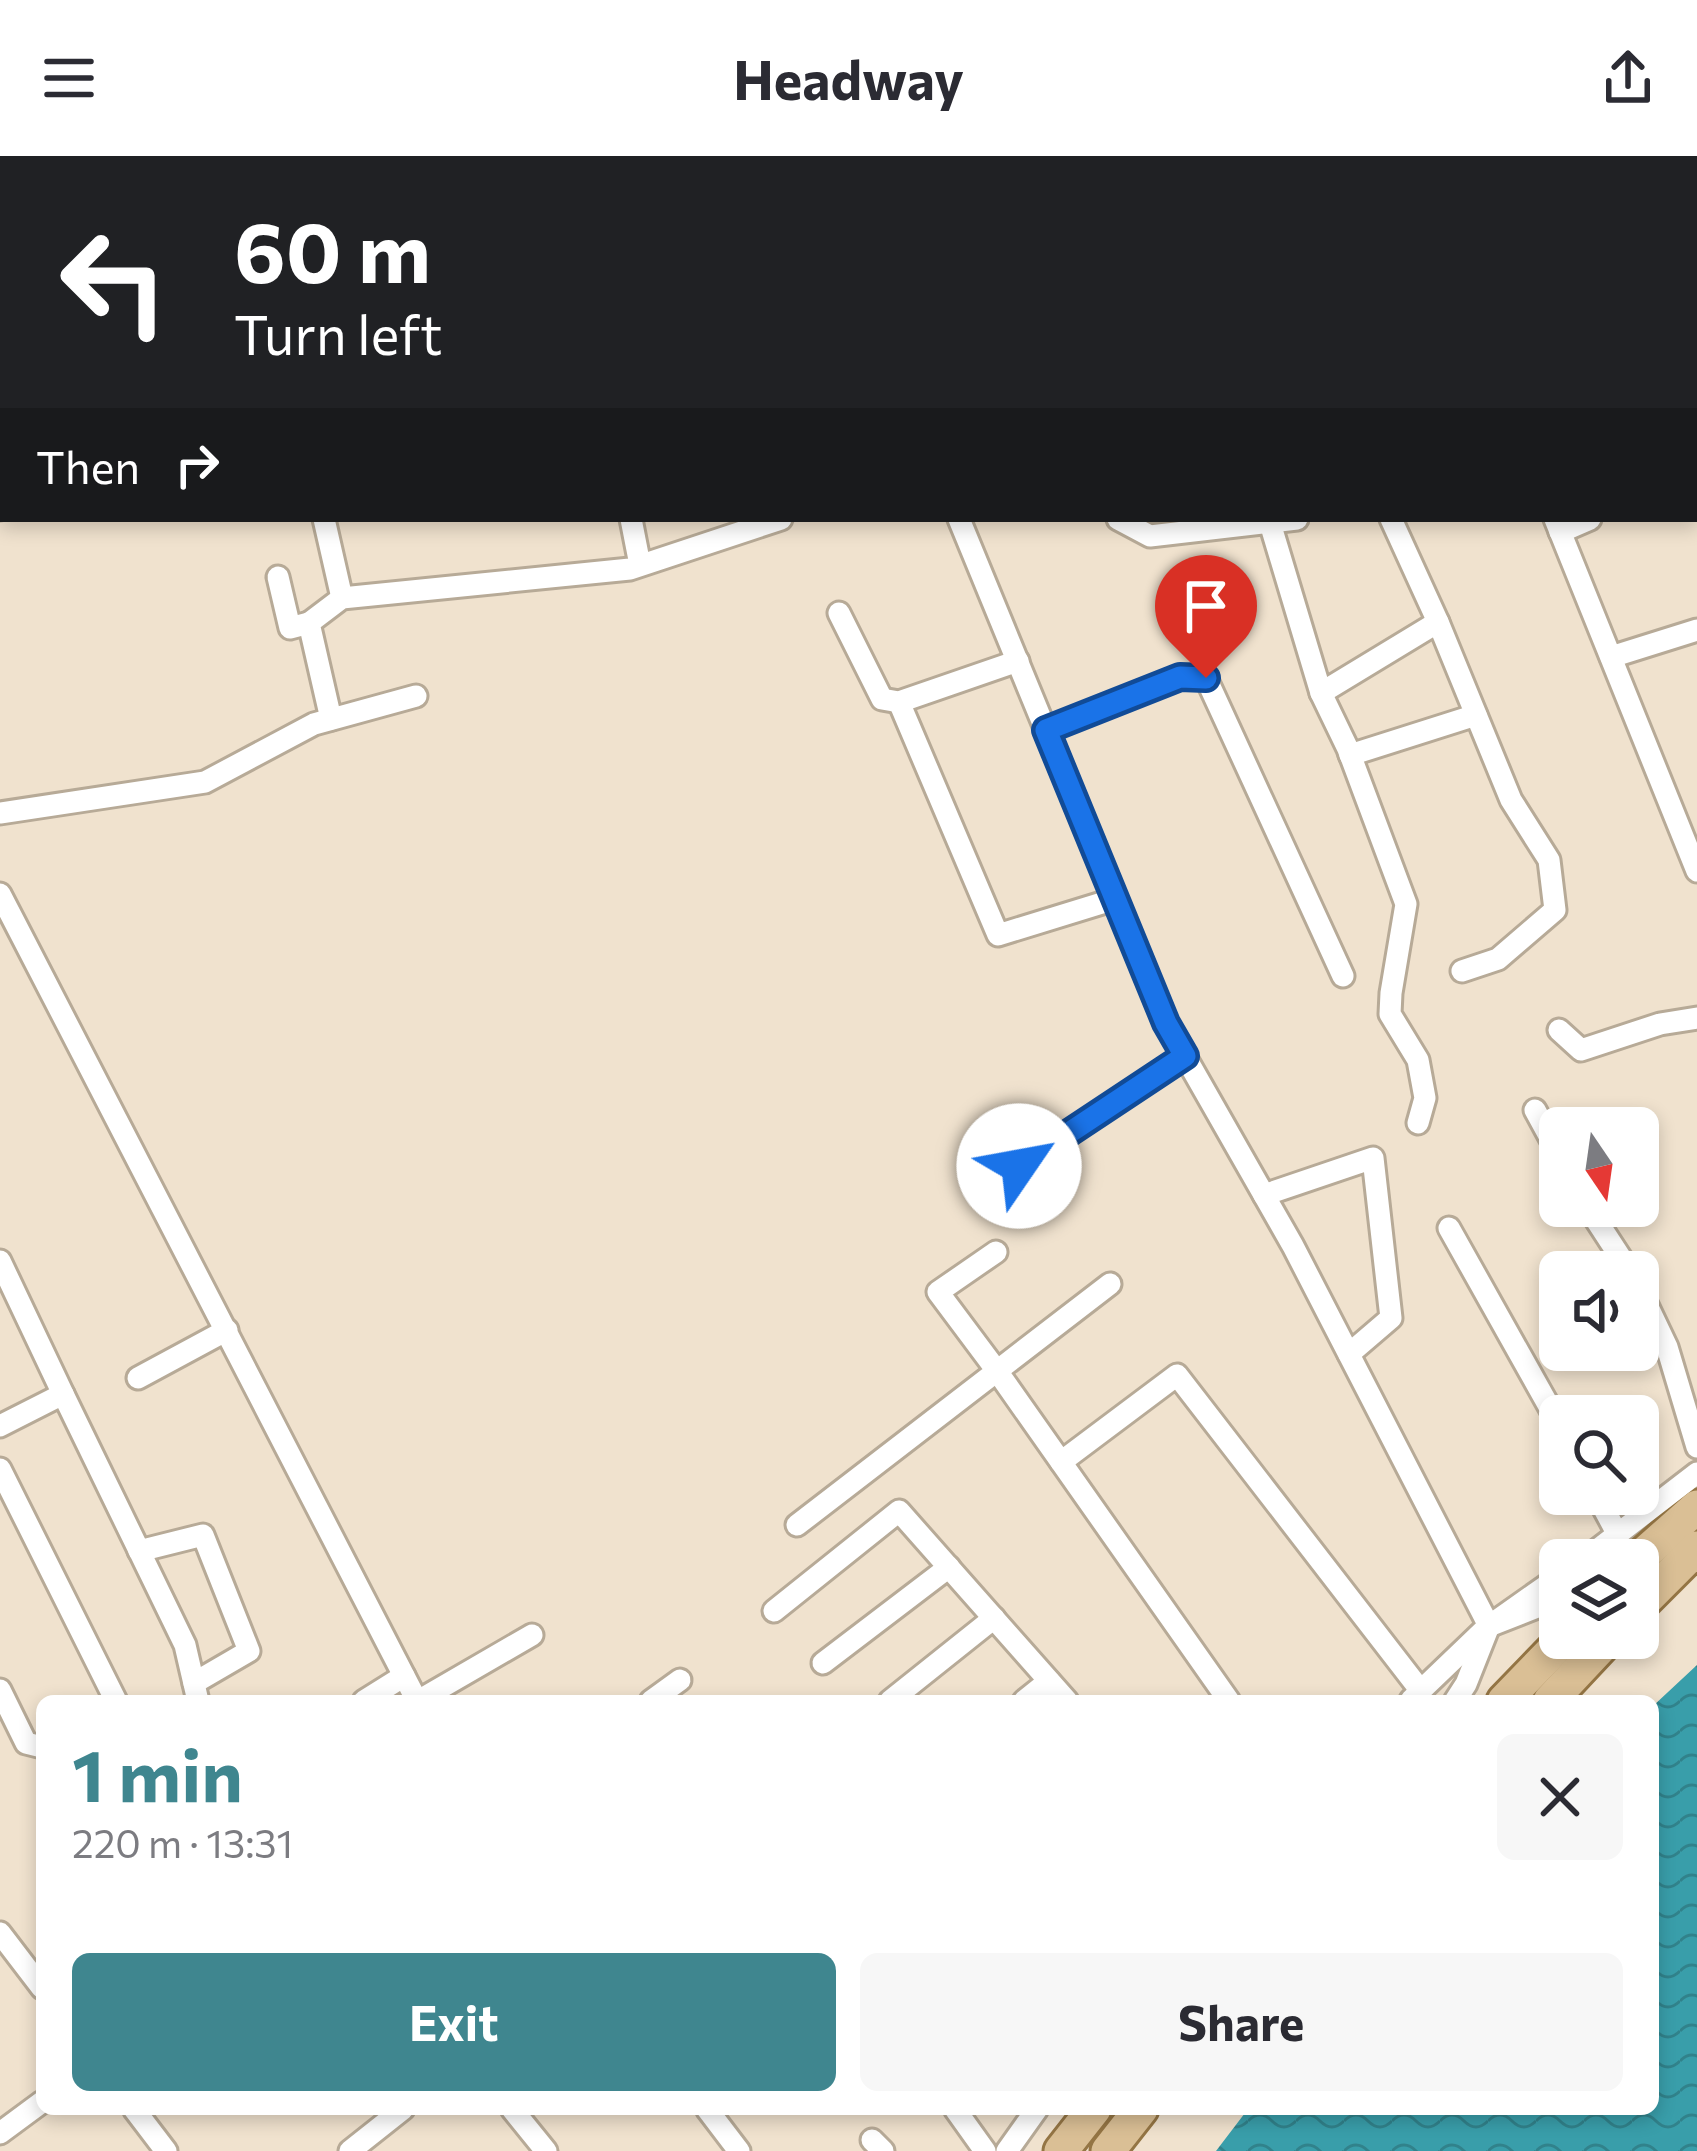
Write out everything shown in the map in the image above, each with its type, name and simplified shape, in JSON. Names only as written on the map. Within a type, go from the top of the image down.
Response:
[{"type":"main road","points":[[1641,1539],[1697,1508]]},
{"type":"main road","points":[[1659,1586],[1697,1548]]},
{"type":"main road","points":[[1510,1695],[1545,1659]]},
{"type":"main road","points":[[1556,1695],[1589,1659]]},
{"type":"main road","points":[[1061,2151],[1089,2115]]},
{"type":"main road","points":[[1108,2151],[1137,2115]]},
{"type":"street","points":[[325,522],[343,598]]},
{"type":"street","points":[[632,522],[640,565]]},
{"type":"street","points":[[278,577],[290,628],[309,622],[343,598],[630,568],[772,522]]},
{"type":"street","points":[[960,522],[1166,1023],[1264,1195],[1489,1626]]},
{"type":"street","points":[[1124,522],[1150,536],[1277,522]]},
{"type":"street","points":[[1392,522],[1511,800],[1549,860],[1555,910],[1498,959],[1462,971]]},
{"type":"street","points":[[1270,523],[1321,693],[1350,755],[1406,904],[1390,1014],[1418,1060],[1425,1098],[1418,1123]]},
{"type":"street","points":[[1558,526],[1696,866]]},
{"type":"street","points":[[839,614],[882,699],[899,701],[1018,662]]},
{"type":"street","points":[[309,622],[331,719]]},
{"type":"street","points":[[1321,693],[1438,622]]},
{"type":"street","points":[[1611,657],[1697,630]]},
{"type":"street","points":[[1046,730],[1180,677],[1206,678],[1343,976]]},
{"type":"street","points":[[0,813],[205,782],[314,724],[416,696]]},
{"type":"street","points":[[899,701],[998,935],[1115,899]]},
{"type":"street","points":[[1350,755],[1476,715]]},
{"type":"street","points":[[0,894],[414,1695]]},
{"type":"street","points":[[1559,1030],[1581,1050],[1660,1024],[1697,1018]]},
{"type":"street","points":[[1019,1166],[1185,1056]]},
{"type":"street","points":[[1535,1110],[1539,1117]]},
{"type":"street","points":[[1264,1195],[1373,1158],[1391,1318],[1349,1354]]},
{"type":"street","points":[[1449,1228],[1543,1395]]},
{"type":"street","points":[[996,1252],[938,1292],[1225,1695]]},
{"type":"street","points":[[0,1261],[62,1394],[185,1646],[196,1692],[249,1651],[203,1534],[139,1551]]},
{"type":"street","points":[[797,1526],[1109,1284]]},
{"type":"street","points":[[138,1378],[227,1330]]},
{"type":"street","points":[[1659,1330],[1697,1447]]},
{"type":"street","points":[[1061,1462],[1177,1375],[1414,1695]]},
{"type":"street","points":[[0,1426],[62,1394]]},
{"type":"street","points":[[0,1469],[113,1695]]},
{"type":"street","points":[[1635,1539],[1697,1473]]},
{"type":"street","points":[[774,1611],[898,1510],[1062,1695]]},
{"type":"street","points":[[823,1663],[949,1567]]},
{"type":"street","points":[[1416,1695],[1489,1626],[1539,1591]]},
{"type":"street","points":[[1459,1695],[1489,1626],[1539,1606]]},
{"type":"street","points":[[898,1695],[994,1618]]},
{"type":"street","points":[[427,1695],[532,1635]]},
{"type":"street","points":[[374,1695],[404,1676]]},
{"type":"street","points":[[659,1695],[680,1680]]},
{"type":"street","points":[[1032,1695],[1049,1681]]},
{"type":"street","points":[[1,1693],[26,1744],[36,1746]]},
{"type":"street","points":[[3,1944],[36,1981]]},
{"type":"street","points":[[0,2133],[36,2106]]},
{"type":"street","points":[[139,2115],[166,2151]]},
{"type":"street","points":[[350,2151],[396,2115]]},
{"type":"street","points":[[517,2115],[546,2151]]},
{"type":"street","points":[[712,2115],[739,2151]]},
{"type":"street","points":[[959,2115],[985,2151]]},
{"type":"street","points":[[1007,2151],[1033,2115]]},
{"type":"water","points":[[1697,1665],[1697,2151],[1216,2151],[1243,2115],[1659,2115],[1659,1700]]},
{"type":"route","points":[[1019,1166],[1185,1056],[1166,1023],[1046,730],[1180,677],[1206,678]]}]
